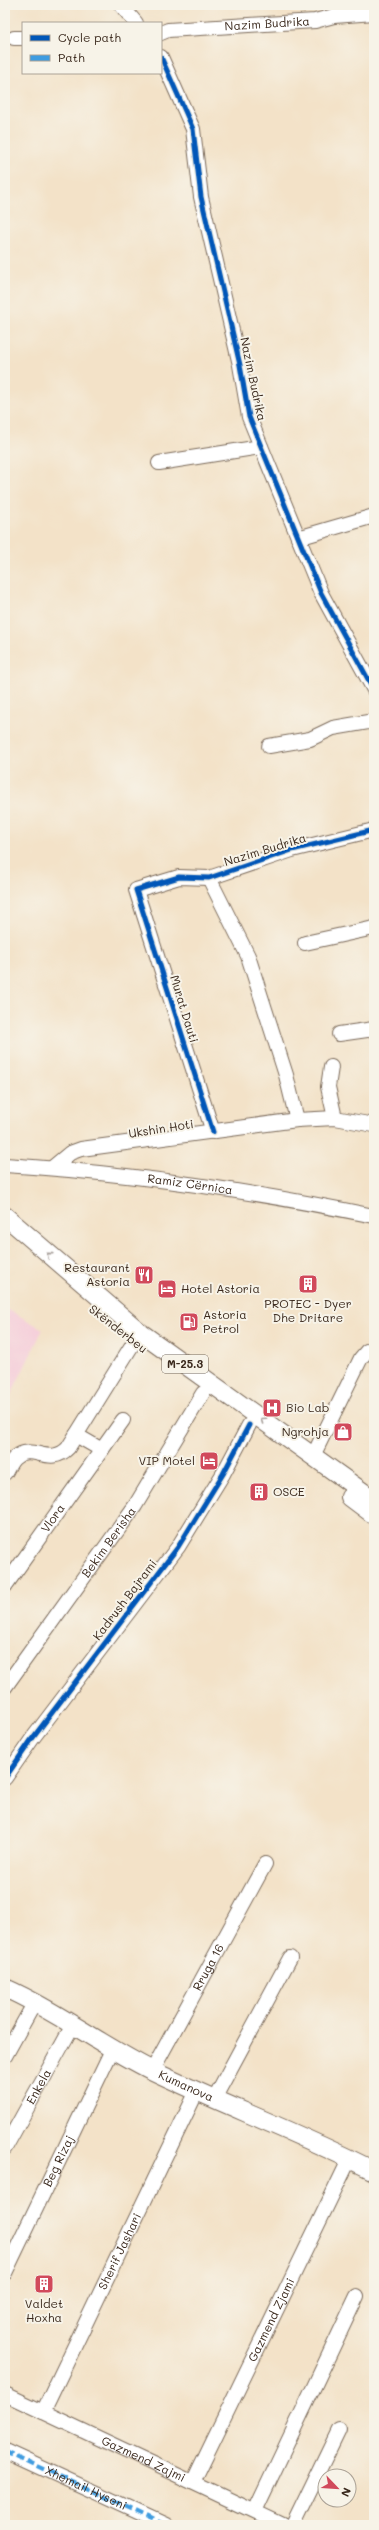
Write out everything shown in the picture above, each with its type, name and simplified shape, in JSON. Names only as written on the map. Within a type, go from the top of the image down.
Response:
[{"type":"main road","name":"Skënderbeu","points":[[5,1216],[141,1333],[374,1500]]},
{"type":"main road","name":"Skënderbeu","points":[[5,1233],[134,1342],[374,1515]]},
{"type":"main road","name":"Kumanova","points":[[5,1988],[36,2002],[112,2050],[152,2071],[374,2170]]},
{"type":"street","points":[[120,5],[135,22]]},
{"type":"street","name":"Nazim Budrika","points":[[162,33],[168,30],[315,21],[334,16],[374,13]]},
{"type":"street","name":"Nazim Budrika","points":[[162,59],[192,129],[202,197],[238,358],[249,417],[321,593],[374,690]]},
{"type":"street","points":[[159,463],[261,447]]},
{"type":"street","points":[[298,538],[374,516]]},
{"type":"street","points":[[270,746],[310,739],[333,728],[374,721]]},
{"type":"street","name":"Nazim Budrika","points":[[209,878],[292,850],[374,830]]},
{"type":"street","name":"Murat Dauti","points":[[209,878],[179,877],[137,888],[135,892],[213,1132]]},
{"type":"street","points":[[209,878],[248,956],[286,1075],[297,1120]]},
{"type":"street","points":[[305,943],[374,928]]},
{"type":"street","points":[[339,1034],[374,1029]]},
{"type":"street","points":[[331,1067],[328,1087],[335,1118]]},
{"type":"street","name":"Ukshin Hoti","points":[[52,1168],[70,1153],[81,1149],[297,1120],[335,1118],[374,1125]]},
{"type":"street","name":"Ramiz Cërnica","points":[[5,1165],[52,1168],[210,1187],[374,1216]]},
{"type":"street","points":[[5,1473],[16,1457],[26,1452],[51,1457],[61,1455],[76,1435],[134,1342]]},
{"type":"street","points":[[313,1456],[361,1358],[367,1351],[374,1349]]},
{"type":"street","name":"Bekim Berisha","points":[[5,1687],[135,1506],[203,1393]]},
{"type":"street","name":"Vlora","points":[[5,1586],[123,1420]]},
{"type":"street","name":"Kadrush Bajrami","points":[[5,1778],[32,1739],[178,1547],[223,1474],[249,1425]]},
{"type":"street","points":[[76,1435],[102,1450]]},
{"type":"street","name":"Rruga 16","points":[[152,2071],[265,1864]]},
{"type":"street","points":[[214,2099],[290,1958]]},
{"type":"street","points":[[5,2056],[36,2002]]},
{"type":"street","name":"Enkela","points":[[5,2148],[73,2025]]},
{"type":"street","name":"Beg Rizaj","points":[[5,2273],[112,2050]]},
{"type":"street","name":"Sherif Jashari","points":[[43,2412],[197,2091]]},
{"type":"street","name":"Gazmend Zjami","points":[[193,2482],[350,2158]]},
{"type":"street","points":[[255,2511],[357,2296]]},
{"type":"street","name":"Gazmend Zajmi","points":[[5,2394],[283,2525]]},
{"type":"street","points":[[293,2525],[339,2430]]},
{"type":"street","name":"Xhemail Hyseni","points":[[5,2451],[166,2525]]},
{"type":"shaded area","points":[[5,1308],[43,1329],[5,1407]]},
{"type":"marked path","points":[[5,2451],[166,2525]]},
{"type":"cycle path","points":[[162,59],[193,129],[201,197],[240,365],[249,417],[321,593],[374,690]]},
{"type":"cycle path","points":[[213,1132],[136,890],[179,877],[209,878],[292,850],[374,830]]},
{"type":"cycle path","points":[[5,1778],[32,1739],[178,1547],[223,1474],[249,1425]]},
{"type":"place","name":"Restaurant Astoria","points":[[144,1275]]},
{"type":"place","name":"PROTEC - Dyer Dhe Dritare","points":[[308,1284]]},
{"type":"place","name":"Hotel Astoria","points":[[167,1289]]},
{"type":"place","name":"Astoria Petrol","points":[[189,1322]]},
{"type":"place","name":"Bio Lab","points":[[272,1408]]},
{"type":"place","name":"Ngrohja","points":[[343,1432]]},
{"type":"place","name":"VIP Motel","points":[[209,1461]]},
{"type":"place","name":"OSCE","points":[[259,1492]]},
{"type":"place","name":"Valdet Hoxha","points":[[44,2284]]}]
